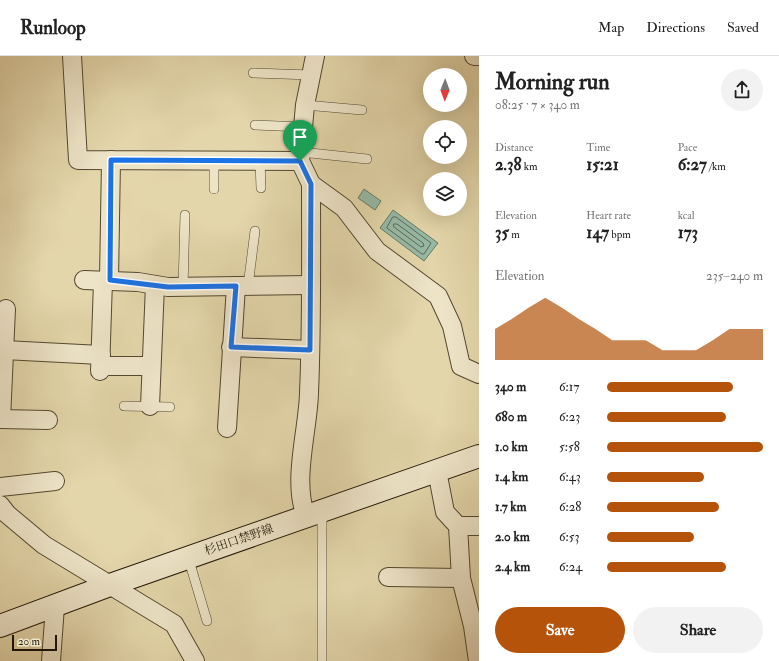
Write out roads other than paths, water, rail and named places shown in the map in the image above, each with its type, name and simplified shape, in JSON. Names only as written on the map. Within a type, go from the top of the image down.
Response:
[{"type":"main road","name":"杉田口禁野線","points":[[0,626],[110,585],[479,456]]},
{"type":"street","points":[[72,56],[78,160],[260,161],[300,157]]},
{"type":"street","points":[[314,513],[302,506],[301,473],[309,395],[311,184],[300,157],[305,105],[315,56]]},
{"type":"street","points":[[474,56],[479,56]]},
{"type":"street","points":[[101,364],[111,160]]},
{"type":"street","points":[[311,184],[344,208],[377,251],[438,296],[452,326],[461,366],[479,374]]},
{"type":"street","points":[[84,280],[106,280],[183,287],[311,285]]},
{"type":"street","points":[[150,406],[150,366],[155,285]]},
{"type":"street","points":[[227,428],[231,347],[242,286]]},
{"type":"street","points":[[6,309],[1,419],[48,420]]},
{"type":"street","points":[[231,347],[310,350]]},
{"type":"street","points":[[4,350],[101,364],[150,366]]},
{"type":"street","points":[[437,471],[445,512],[458,526],[461,578],[473,626],[478,661]]},
{"type":"street","points":[[0,487],[55,481]]},
{"type":"street","points":[[0,505],[7,514],[44,545],[174,624],[195,661]]},
{"type":"street","points":[[458,526],[479,526]]},
{"type":"street","points":[[388,577],[461,578]]},
{"type":"street","points":[[51,661],[55,606]]},
{"type":"lane","points":[[253,73],[311,75]]},
{"type":"lane","points":[[305,105],[362,110]]},
{"type":"lane","points":[[255,125],[303,127]]},
{"type":"lane","points":[[300,157],[367,159]]},
{"type":"lane","points":[[214,161],[214,189]]},
{"type":"lane","points":[[260,161],[261,188]]},
{"type":"lane","points":[[183,287],[185,215]]},
{"type":"lane","points":[[242,286],[255,231]]},
{"type":"lane","points":[[124,406],[170,407]]},
{"type":"lane","points":[[314,513],[322,661]]},
{"type":"lane","points":[[188,558],[207,621]]},
{"type":"water","points":[[364,189],[381,201],[375,210],[358,198]]},
{"type":"water","points":[[393,210],[438,243],[424,261],[380,228]]}]
